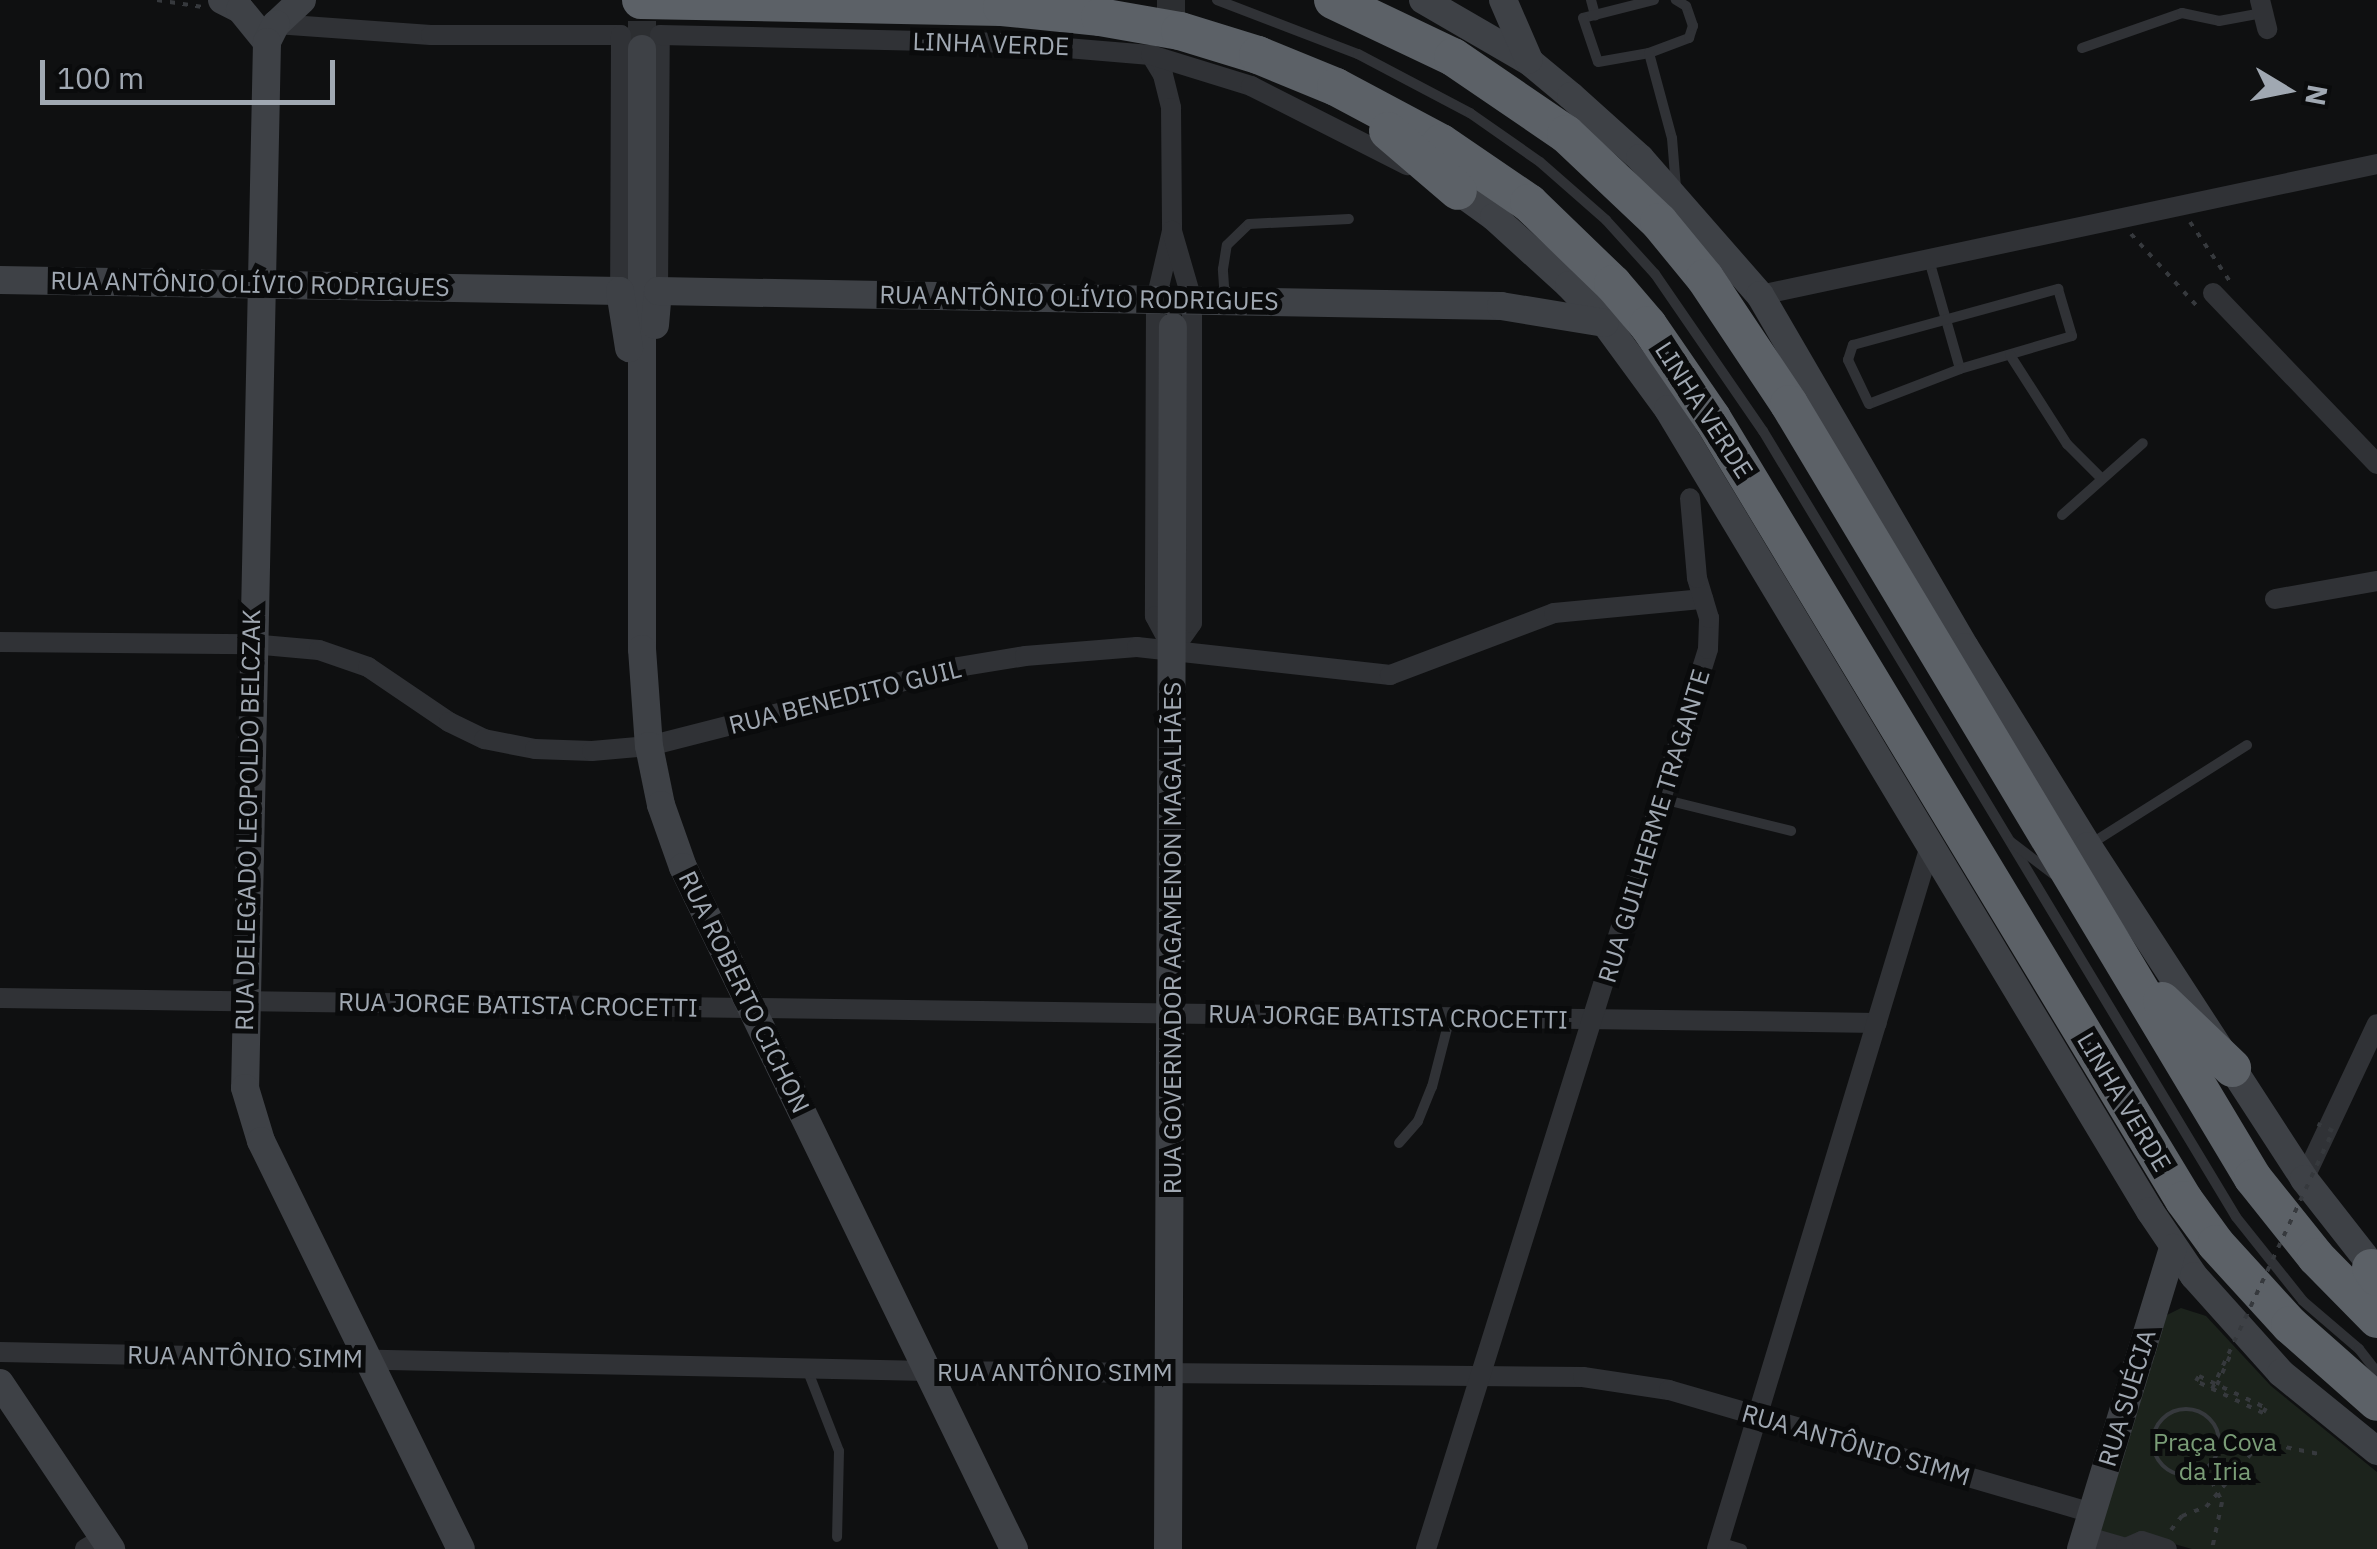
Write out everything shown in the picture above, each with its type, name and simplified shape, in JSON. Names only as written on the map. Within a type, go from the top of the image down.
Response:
[{"type":"highway","name":"LINHA VERDE","points":[[641,0],[955,5],[1100,17],[1216,41],[1336,88],[1440,142],[1530,203],[1613,284],[1648,326],[1712,418],[2184,1200],[2216,1244],[2290,1325],[2377,1402]]},
{"type":"highway","points":[[1333,0],[1453,58],[1515,96],[1566,134],[1659,222],[1705,278],[1770,374],[2254,1178],[2316,1257],[2377,1319]]},
{"type":"highway","points":[[1336,88],[1458,191]]},
{"type":"highway","points":[[2126,967],[2232,1068]]},
{"type":"street","points":[[222,0],[272,33],[302,0]]},
{"type":"street","points":[[1424,0],[1530,62],[1640,158],[1760,296],[1965,647],[2088,846],[2304,1179],[2375,1272]]},
{"type":"street","points":[[1503,0],[1530,62]]},
{"type":"street","name":"LINHA VERDE","points":[[272,33],[1007,42],[1151,55],[1199,68],[1272,96],[1458,191],[1532,250],[1605,323],[1706,467],[2174,1248],[2246,1338],[2320,1408],[2377,1450]]},
{"type":"street","name":"RUA DELEGADO LEOPOLDO BELCZAK","points":[[272,33],[261,284],[243,1065],[251,1114],[461,1549]]},
{"type":"street","points":[[620,290],[641,40]]},
{"type":"street","points":[[640,392],[652,370],[658,291],[641,40]]},
{"type":"street","name":"RUA ROBERTO CICHON","points":[[641,40],[642,649],[649,746],[670,834],[1014,1549]]},
{"type":"street","points":[[1151,55],[1163,75],[1171,108],[1172,231],[1156,300],[1155,616],[1173,650],[1192,623],[1192,300],[1172,231]]},
{"type":"street","points":[[1171,108],[1184,80],[1199,68]]},
{"type":"street","points":[[1760,296],[2377,164]]},
{"type":"street","points":[[1501,306],[1526,291],[1531,281],[1532,250]]},
{"type":"street","name":"RUA ANTÔNIO OLÍVIO RODRIGUES","points":[[0,280],[620,290]]},
{"type":"street","name":"RUA ROBERTO CICHON","points":[[620,290],[623,325],[640,392]]},
{"type":"street","name":"RUA ANTÔNIO OLÍVIO RODRIGUES","points":[[658,291],[1501,306],[1605,323]]},
{"type":"street","points":[[2216,296],[2377,464]]},
{"type":"street","name":"RUA GOVERNADOR AGAMENON MAGALHÃES","points":[[1168,1549],[1173,327]]},
{"type":"street","name":"RUA GUILHERME TRAGANTE","points":[[1426,1549],[1708,649],[1709,618],[1690,498]]},
{"type":"street","points":[[2275,599],[2377,581]]},
{"type":"street","name":"RUA BENEDITO GUIL","points":[[0,642],[252,644],[347,657],[484,739],[561,751],[649,746],[989,662],[1112,647],[1173,650],[1390,675],[1554,613],[1703,598]]},
{"type":"street","points":[[1718,1545],[1932,843]]},
{"type":"street","name":"RUA JORGE BATISTA CROCETTI","points":[[0,998],[1877,1024]]},
{"type":"street","points":[[2304,1179],[2377,1024]]},
{"type":"street","name":"RUA SUÉCIA","points":[[2086,1532],[2174,1248]]},
{"type":"street","name":"RUA ANTÔNIO SIMM","points":[[0,1352],[928,1371],[1481,1375],[1627,1382],[1757,1416],[2126,1548],[2142,1542],[2167,1543]]},
{"type":"street","points":[[0,1383],[100,1545]]},
{"type":"lane","points":[[1218,0],[1321,37],[1434,92],[1540,162],[1606,220],[1655,274],[1706,343],[2236,1216],[2303,1301],[2359,1349],[2377,1372]]},
{"type":"lane","points":[[1591,0],[1595,15]]},
{"type":"lane","points":[[1654,0],[1583,18],[1598,62],[1648,53],[1689,38],[1686,6],[1676,0]]},
{"type":"lane","points":[[2082,48],[2182,12],[2219,21],[2264,14]]},
{"type":"lane","points":[[1648,53],[1672,138],[1676,199]]},
{"type":"lane","points":[[1225,301],[1222,269],[1227,244],[1250,224],[1350,219]]},
{"type":"lane","points":[[1929,259],[1960,369]]},
{"type":"lane","points":[[2058,290],[2072,336],[1960,369],[1869,404],[1848,360],[1853,345],[1946,319],[2058,290]]},
{"type":"lane","points":[[2010,355],[2066,444],[2102,479]]},
{"type":"lane","points":[[2062,515],[2143,443]]},
{"type":"lane","points":[[2088,846],[2247,744]]},
{"type":"lane","points":[[1662,799],[1791,831]]},
{"type":"lane","points":[[2006,838],[2082,895]]},
{"type":"lane","points":[[1399,1143],[1418,1122],[1450,1018]]},
{"type":"lane","points":[[806,1368],[839,1451],[837,1536]]},
{"type":"lane","points":[[1718,1545],[1742,1549]]},
{"type":"path","points":[[2117,219],[2200,310],[2232,278],[2178,206]]},
{"type":"path","points":[[2214,1387],[2334,1131],[2318,1124]]},
{"type":"path","points":[[2214,1387],[2230,1356]]},
{"type":"path","points":[[2214,1387],[2266,1408],[2263,1413],[2214,1387]]},
{"type":"path","points":[[2184,1408],[2212,1421],[2217,1451],[2205,1468],[2183,1474],[2162,1466],[2152,1445],[2165,1416],[2184,1408]]},
{"type":"path","points":[[2167,1543],[2176,1520],[2202,1510],[2261,1442],[2320,1454]]},
{"type":"path","points":[[2205,1468],[2220,1492],[2223,1513],[2212,1549]]},
{"type":"green space","name":"Praça Cova da Iria","points":[[2181,1308],[2206,1316],[2271,1386],[2377,1472],[2377,1549],[2192,1549],[2139,1534],[2126,1541],[2100,1532],[2163,1317]]},
{"type":"tunnel","points":[[642,0],[642,49]]},
{"type":"tunnel","points":[[1171,0],[1171,45]]}]
